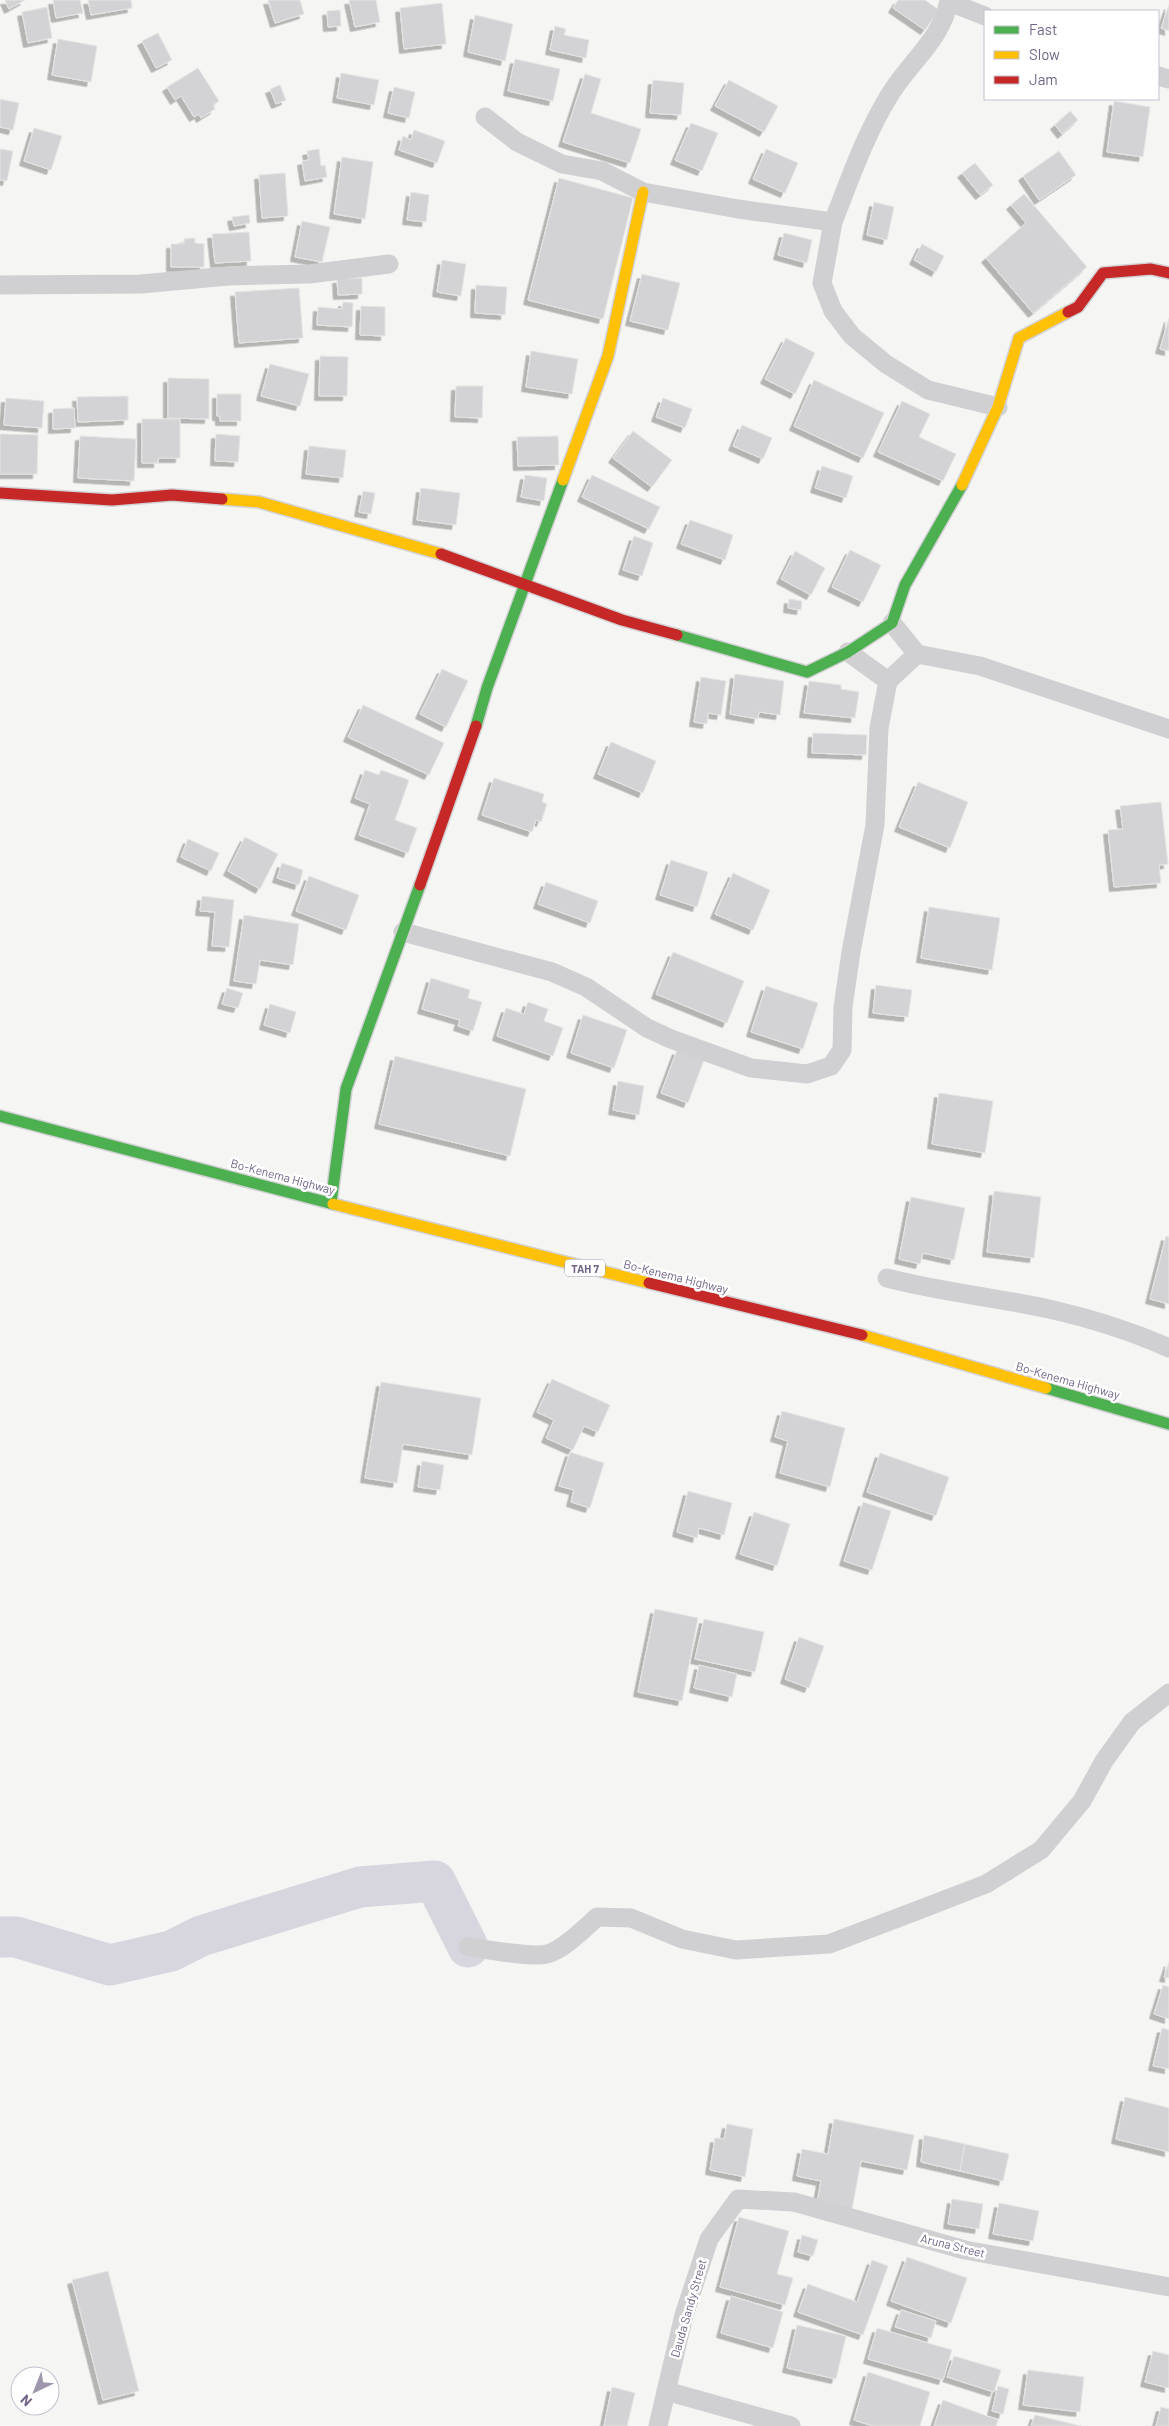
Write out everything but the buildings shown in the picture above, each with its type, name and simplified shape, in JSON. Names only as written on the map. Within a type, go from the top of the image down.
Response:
[{"type":"main road","points":[[331,1203],[346,1089],[468,752],[487,688],[608,356],[643,192]]},
{"type":"main road","points":[[0,493],[112,500],[172,495],[258,502],[459,559],[525,586],[622,620],[807,672],[848,652],[892,623],[905,585],[954,502],[998,407],[1006,372],[1019,338],[1078,307],[1103,273],[1151,269],[1169,274]]},
{"type":"main road","name":"Bo-Kenema Highway","points":[[0,1116],[419,1227],[887,1341],[1169,1424]]},
{"type":"street","points":[[984,16],[949,1],[943,24],[931,44],[903,73],[869,132],[833,222],[822,283],[833,311],[852,336],[886,364],[928,390],[998,407]]},
{"type":"street","points":[[485,117],[516,142],[562,164],[602,171],[643,192],[738,209],[833,222]]},
{"type":"street","points":[[0,285],[141,284],[228,276],[309,274],[389,264]]},
{"type":"street","points":[[892,623],[917,654],[980,666],[1169,729]]},
{"type":"street","points":[[848,652],[888,680]]},
{"type":"street","points":[[403,932],[552,972],[586,986],[647,1028],[671,1039],[751,1068],[808,1074],[831,1066],[842,1050],[843,1007],[875,824],[879,728],[888,680],[917,654]]},
{"type":"street","points":[[887,1278],[924,1288],[1050,1309],[1142,1336],[1169,1348]]},
{"type":"street","points":[[468,1947],[515,1953],[547,1954],[567,1943],[598,1917],[631,1918],[682,1939],[736,1950],[829,1944],[986,1884],[1041,1850],[1082,1801],[1104,1761],[1132,1722],[1169,1693]]},
{"type":"street","name":"Aruna Street","points":[[738,2199],[794,2202],[965,2250],[1169,2287]]},
{"type":"street","name":"Dauda Sandy Street","points":[[658,2426],[684,2315],[708,2239],[738,2199]]},
{"type":"street","points":[[666,2391],[791,2426]]},
{"type":"waterway","points":[[0,1937],[16,1937],[110,1965],[171,1951],[201,1936],[360,1887],[435,1881],[468,1947]]},
{"type":"traffic: fast","points":[[476,726],[487,688],[563,480]]},
{"type":"traffic: fast","points":[[677,635],[807,672],[848,652],[892,623],[905,585],[962,485]]},
{"type":"traffic: fast","points":[[331,1203],[346,1089],[420,885]]},
{"type":"traffic: fast","points":[[0,1116],[333,1204]]},
{"type":"traffic: fast","points":[[1046,1388],[1169,1424]]},
{"type":"traffic: slow","points":[[563,480],[608,356],[643,192]]},
{"type":"traffic: slow","points":[[962,485],[998,407],[1019,338],[1068,312]]},
{"type":"traffic: slow","points":[[222,499],[259,502],[441,554]]},
{"type":"traffic: slow","points":[[333,1204],[649,1283]]},
{"type":"traffic: slow","points":[[862,1335],[1046,1388]]},
{"type":"traffic: jam","points":[[1068,312],[1078,307],[1103,273],[1151,269],[1169,273]]},
{"type":"traffic: jam","points":[[0,493],[112,500],[172,495],[222,499]]},
{"type":"traffic: jam","points":[[441,554],[622,620],[677,635]]},
{"type":"traffic: jam","points":[[420,885],[476,726]]},
{"type":"traffic: jam","points":[[649,1283],[862,1335]]}]
